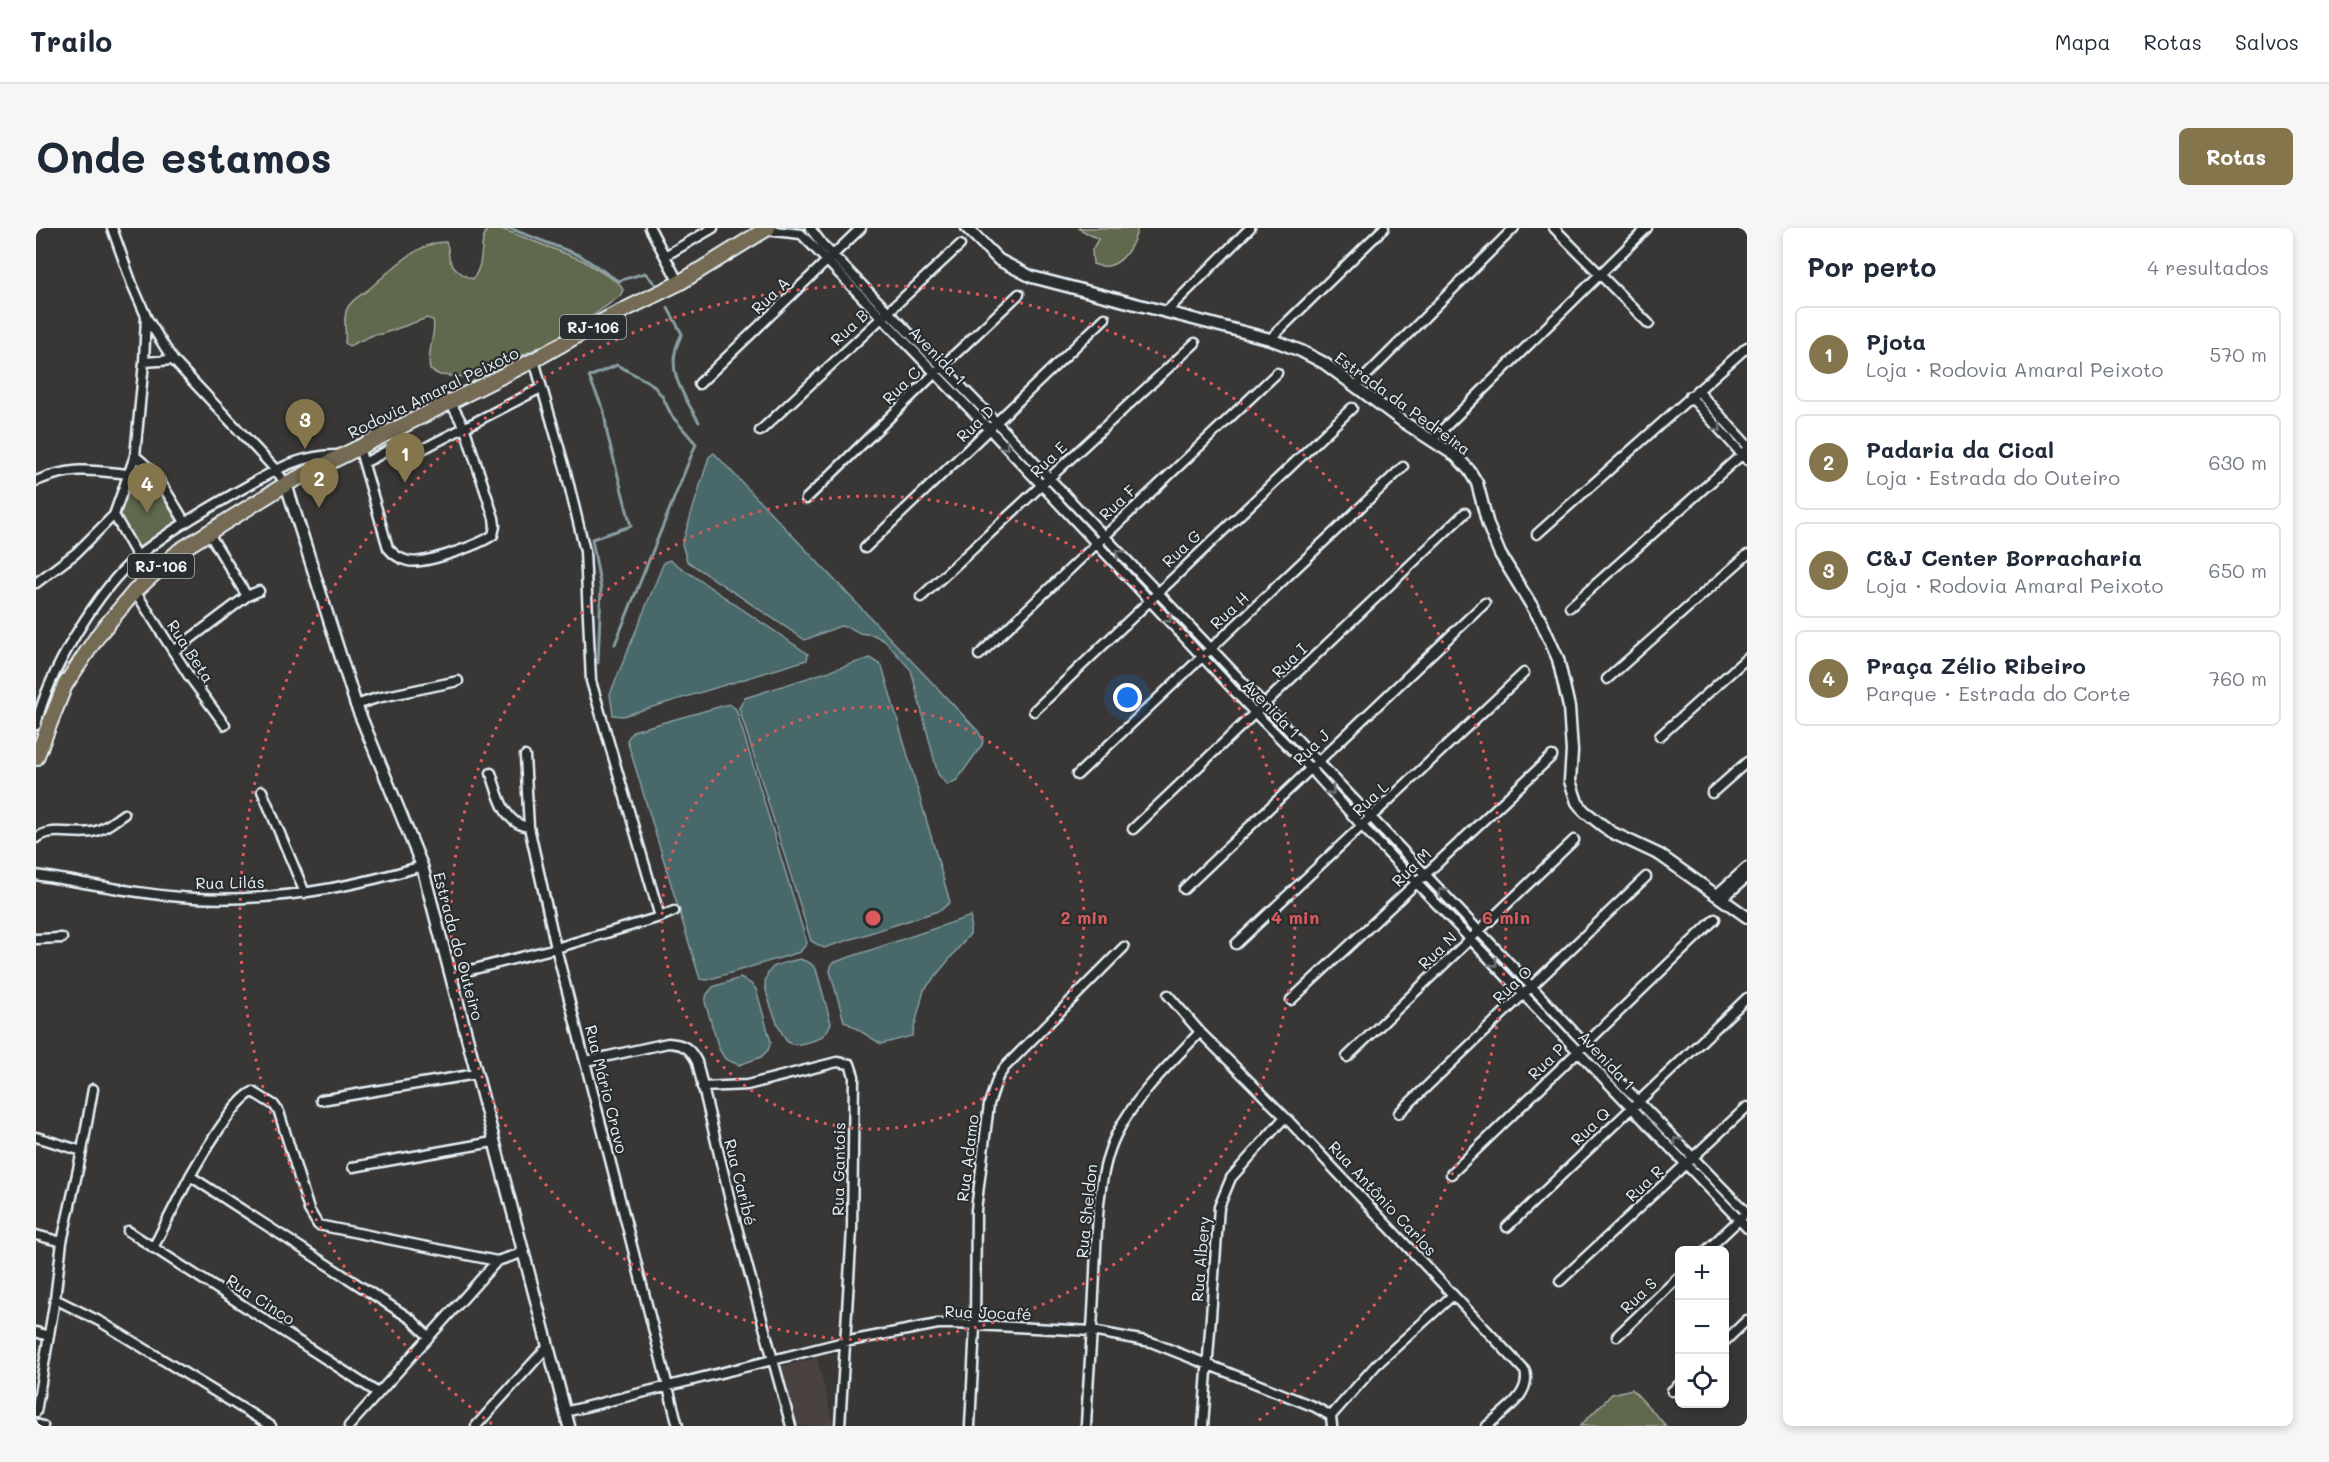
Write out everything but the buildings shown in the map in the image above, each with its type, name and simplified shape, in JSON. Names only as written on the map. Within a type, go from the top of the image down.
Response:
[{"type":"highway","name":"Rodovia Amaral Peixoto","points":[[36,758],[54,710],[74,670],[99,634],[135,591],[170,558],[286,484],[534,360],[673,286],[766,229]]},
{"type":"street","points":[[112,228],[146,316],[173,360],[275,469],[286,484]]},
{"type":"street","points":[[650,228],[665,256],[673,286]]},
{"type":"street","points":[[665,256],[714,228]]},
{"type":"street","name":"Avenida 1","points":[[810,228],[830,258]]},
{"type":"street","name":"Rua A","points":[[699,384],[861,228]]},
{"type":"street","name":"Estrada da Pedreira","points":[[967,228],[999,260],[1032,277],[1270,339],[1301,351],[1356,386],[1402,421],[1456,456],[1477,483],[1488,525],[1500,554],[1541,621],[1558,658],[1569,707],[1572,750],[1570,781],[1577,802],[1584,811],[1611,832],[1660,855],[1747,917]]},
{"type":"street","points":[[1167,311],[1250,228]]},
{"type":"street","points":[[1270,339],[1384,228]]},
{"type":"street","points":[[1356,386],[1514,228]]},
{"type":"street","points":[[1554,228],[1649,324]]},
{"type":"street","points":[[1432,440],[1647,228]]},
{"type":"street","name":"Avenida 1","points":[[766,229],[801,234],[830,258],[938,371],[1042,486],[1157,592],[1255,713],[1310,768],[1470,939],[1578,1051],[1693,1158],[1747,1212]]},
{"type":"street","name":"Rua B","points":[[760,431],[960,245]]},
{"type":"street","name":"Rua C","points":[[806,499],[1019,294]]},
{"type":"street","points":[[36,583],[76,553],[114,515],[135,456],[146,316]]},
{"type":"street","name":"Rua D","points":[[865,548],[1105,318]]},
{"type":"street","name":"Rua E","points":[[921,597],[1194,343]]},
{"type":"street","points":[[1537,534],[1747,347]]},
{"type":"street","points":[[144,362],[173,360]]},
{"type":"street","points":[[534,360],[565,468],[585,551],[591,681],[660,917]]},
{"type":"street","name":"Avenida 1","points":[[938,371],[997,423],[1049,478],[1150,599],[1264,704],[1318,760],[1586,1044],[1685,1164],[1747,1228]]},
{"type":"street","name":"Rua F","points":[[978,655],[1277,373]]},
{"type":"street","points":[[364,463],[387,451],[400,449],[415,453],[541,388]]},
{"type":"street","points":[[1697,390],[1747,445]]},
{"type":"street","points":[[1570,607],[1745,455],[1690,396]]},
{"type":"street","points":[[359,447],[388,548],[394,554],[409,562],[445,555],[485,540],[493,535],[495,526],[487,493],[465,429],[451,403]]},
{"type":"street","name":"Rua G","points":[[1034,711],[1352,408]]},
{"type":"street","points":[[36,725],[48,689],[74,636],[109,589],[138,557],[185,522],[275,469],[309,456],[344,455]]},
{"type":"street","points":[[135,456],[149,466],[156,475],[185,522]]},
{"type":"street","name":"Rua H","points":[[1077,775],[1403,467]]},
{"type":"street","points":[[36,481],[58,472],[82,469],[129,474]]},
{"type":"street","name":"Estrada do Outeiro","points":[[286,484],[356,705],[422,866],[569,1426]]},
{"type":"street","name":"Rua I","points":[[1133,829],[1465,513]]},
{"type":"street","points":[[114,515],[138,557]]},
{"type":"street","points":[[208,532],[247,596]]},
{"type":"street","points":[[1607,679],[1747,555]]},
{"type":"street","name":"Rua Beta","points":[[135,591],[195,684],[225,724]]},
{"type":"street","points":[[174,651],[247,596],[259,591]]},
{"type":"street","name":"Rua J","points":[[1185,889],[1485,603]]},
{"type":"street","points":[[1660,736],[1747,658]]},
{"type":"street","name":"Rua L","points":[[1236,944],[1524,673]]},
{"type":"street","points":[[356,705],[458,681]]},
{"type":"street","name":"Rua Mário Cravo","points":[[525,756],[529,827],[556,948],[678,1426]]},
{"type":"street","name":"Rua M","points":[[1291,999],[1551,756]]},
{"type":"street","points":[[1712,793],[1747,762]]},
{"type":"street","points":[[491,773],[507,814],[518,825],[529,827]]},
{"type":"street","points":[[262,791],[305,892]]},
{"type":"street","points":[[36,838],[54,832],[98,831],[124,814]]},
{"type":"street","name":"Rua N","points":[[1347,1057],[1574,840]]},
{"type":"street","name":"Rua Lilás","points":[[36,874],[194,898],[267,897],[377,879],[422,866]]},
{"type":"street","points":[[1719,897],[1747,867]]},
{"type":"street","name":"Rua O","points":[[1399,1113],[1646,877]]},
{"type":"street","points":[[1719,897],[1747,877]]},
{"type":"street","points":[[451,975],[556,948],[674,911]]},
{"type":"street","name":"Rua P","points":[[1450,1174],[1714,919]]},
{"type":"street","points":[[36,939],[62,938]]},
{"type":"street","name":"Rua Adamo","points":[[970,1426],[975,1326],[976,1210],[988,1104],[992,1090],[1005,1066],[1124,947]]},
{"type":"street","name":"Rua Antônio Carlos","points":[[1168,995],[1200,1032],[1285,1117],[1452,1296],[1526,1371],[1525,1387],[1519,1398],[1487,1426]]},
{"type":"street","name":"Rua Q","points":[[1507,1227],[1747,998]]},
{"type":"street","name":"Rua Sheldon","points":[[1086,1426],[1098,1213],[1107,1157],[1128,1114],[1149,1087],[1200,1032]]},
{"type":"street","name":"Rua Caribé","points":[[586,1061],[668,1043],[681,1044],[692,1051],[790,1426]]},
{"type":"street","name":"Rua Gantois","points":[[702,1087],[747,1085],[837,1062],[850,1064],[854,1076],[854,1181],[840,1426]]},
{"type":"street","points":[[321,1100],[476,1074]]},
{"type":"street","points":[[36,1412],[62,1242],[93,1089]]},
{"type":"street","points":[[153,1248],[190,1176],[234,1108],[244,1097],[253,1092],[274,1105],[279,1112],[309,1210],[318,1225],[497,1261],[522,1254]]},
{"type":"street","name":"Rua R","points":[[1560,1281],[1747,1107]]},
{"type":"street","name":"Rua Albery","points":[[1203,1426],[1219,1207],[1231,1178],[1285,1117]]},
{"type":"street","points":[[36,1137],[82,1151]]},
{"type":"street","points":[[353,1167],[493,1142]]},
{"type":"street","points":[[190,1176],[411,1319],[429,1337]]},
{"type":"street","points":[[1712,1246],[1747,1212]]},
{"type":"street","name":"Rua Cinco","points":[[128,1231],[378,1393]]},
{"type":"street","points":[[36,1235],[62,1242]]},
{"type":"street","points":[[349,1426],[497,1261]]},
{"type":"street","name":"Rua S","points":[[1617,1336],[1675,1281]]},
{"type":"street","points":[[1332,1426],[1331,1416],[1376,1365],[1452,1296]]},
{"type":"street","points":[[55,1299],[102,1322],[271,1426]]},
{"type":"street","points":[[1729,1338],[1747,1320]]},
{"type":"street","name":"Rua Jocafé","points":[[565,1412],[773,1362],[844,1342],[938,1324],[1092,1331],[1151,1342],[1315,1407],[1331,1416]]},
{"type":"street","points":[[36,1332],[48,1336]]},
{"type":"street","points":[[476,1426],[548,1346]]},
{"type":"street","points":[[36,1424],[43,1426]]},
{"type":"shaded area","points":[[817,1358],[834,1426],[795,1426],[780,1367]]},
{"type":"green space","points":[[488,228],[499,228],[582,260],[619,283],[623,290],[620,296],[567,334],[484,373],[469,377],[440,375],[430,370],[429,357],[434,325],[433,320],[427,318],[373,335],[349,346],[345,343],[345,315],[350,304],[404,259],[425,247],[446,242],[452,264],[462,274],[473,279],[479,266],[483,239]]},
{"type":"green space","points":[[1078,228],[1138,228],[1123,258],[1110,266],[1102,266],[1093,264],[1092,250],[1098,239]]},
{"type":"green space","points":[[141,469],[145,470],[178,522],[144,548],[136,548],[124,529],[121,515],[126,494]]},
{"type":"green space","points":[[1632,1389],[1666,1426],[1580,1426],[1612,1394]]},
{"type":"water","points":[[714,453],[978,731],[983,740],[982,745],[957,780],[947,785],[938,774],[911,670],[885,641],[874,635],[859,633],[851,628],[840,626],[805,640],[687,561],[682,544],[709,457]]},
{"type":"water","points":[[670,560],[808,654],[807,660],[623,716],[613,715],[610,694],[664,562]]},
{"type":"water","points":[[870,658],[882,666],[950,902],[941,910],[824,948],[811,941],[739,708],[745,698]]},
{"type":"water","points":[[729,704],[736,709],[807,943],[800,952],[707,980],[700,979],[627,740],[633,731]]},
{"type":"water","points":[[971,916],[970,934],[924,990],[912,1036],[881,1044],[844,1021],[830,971],[832,963]]},
{"type":"water","points":[[800,959],[810,963],[816,969],[831,1023],[819,1038],[795,1044],[789,1043],[782,1033],[770,1005],[765,983],[773,967]]},
{"type":"water","points":[[740,978],[756,989],[771,1042],[768,1050],[761,1057],[739,1065],[725,1059],[719,1049],[705,1002],[707,994],[713,987]]},
{"type":"waterway","points":[[509,228],[581,256],[618,281],[645,273],[657,286]]},
{"type":"waterway","points":[[668,308],[682,334],[674,358],[677,380],[699,422]]},
{"type":"waterway","points":[[598,663],[601,589],[592,539],[631,526],[607,433],[604,411],[589,377],[617,365],[652,384],[662,396],[672,416],[696,444],[615,644]]},
{"type":"place","name":"C&J Center Borracharia","points":[[305,449]]},
{"type":"place","name":"Pjota","points":[[405,483]]},
{"type":"place","name":"Padaria da Cical","points":[[319,508]]},
{"type":"place","name":"Praça Zélio Ribeiro","points":[[147,513]]}]
